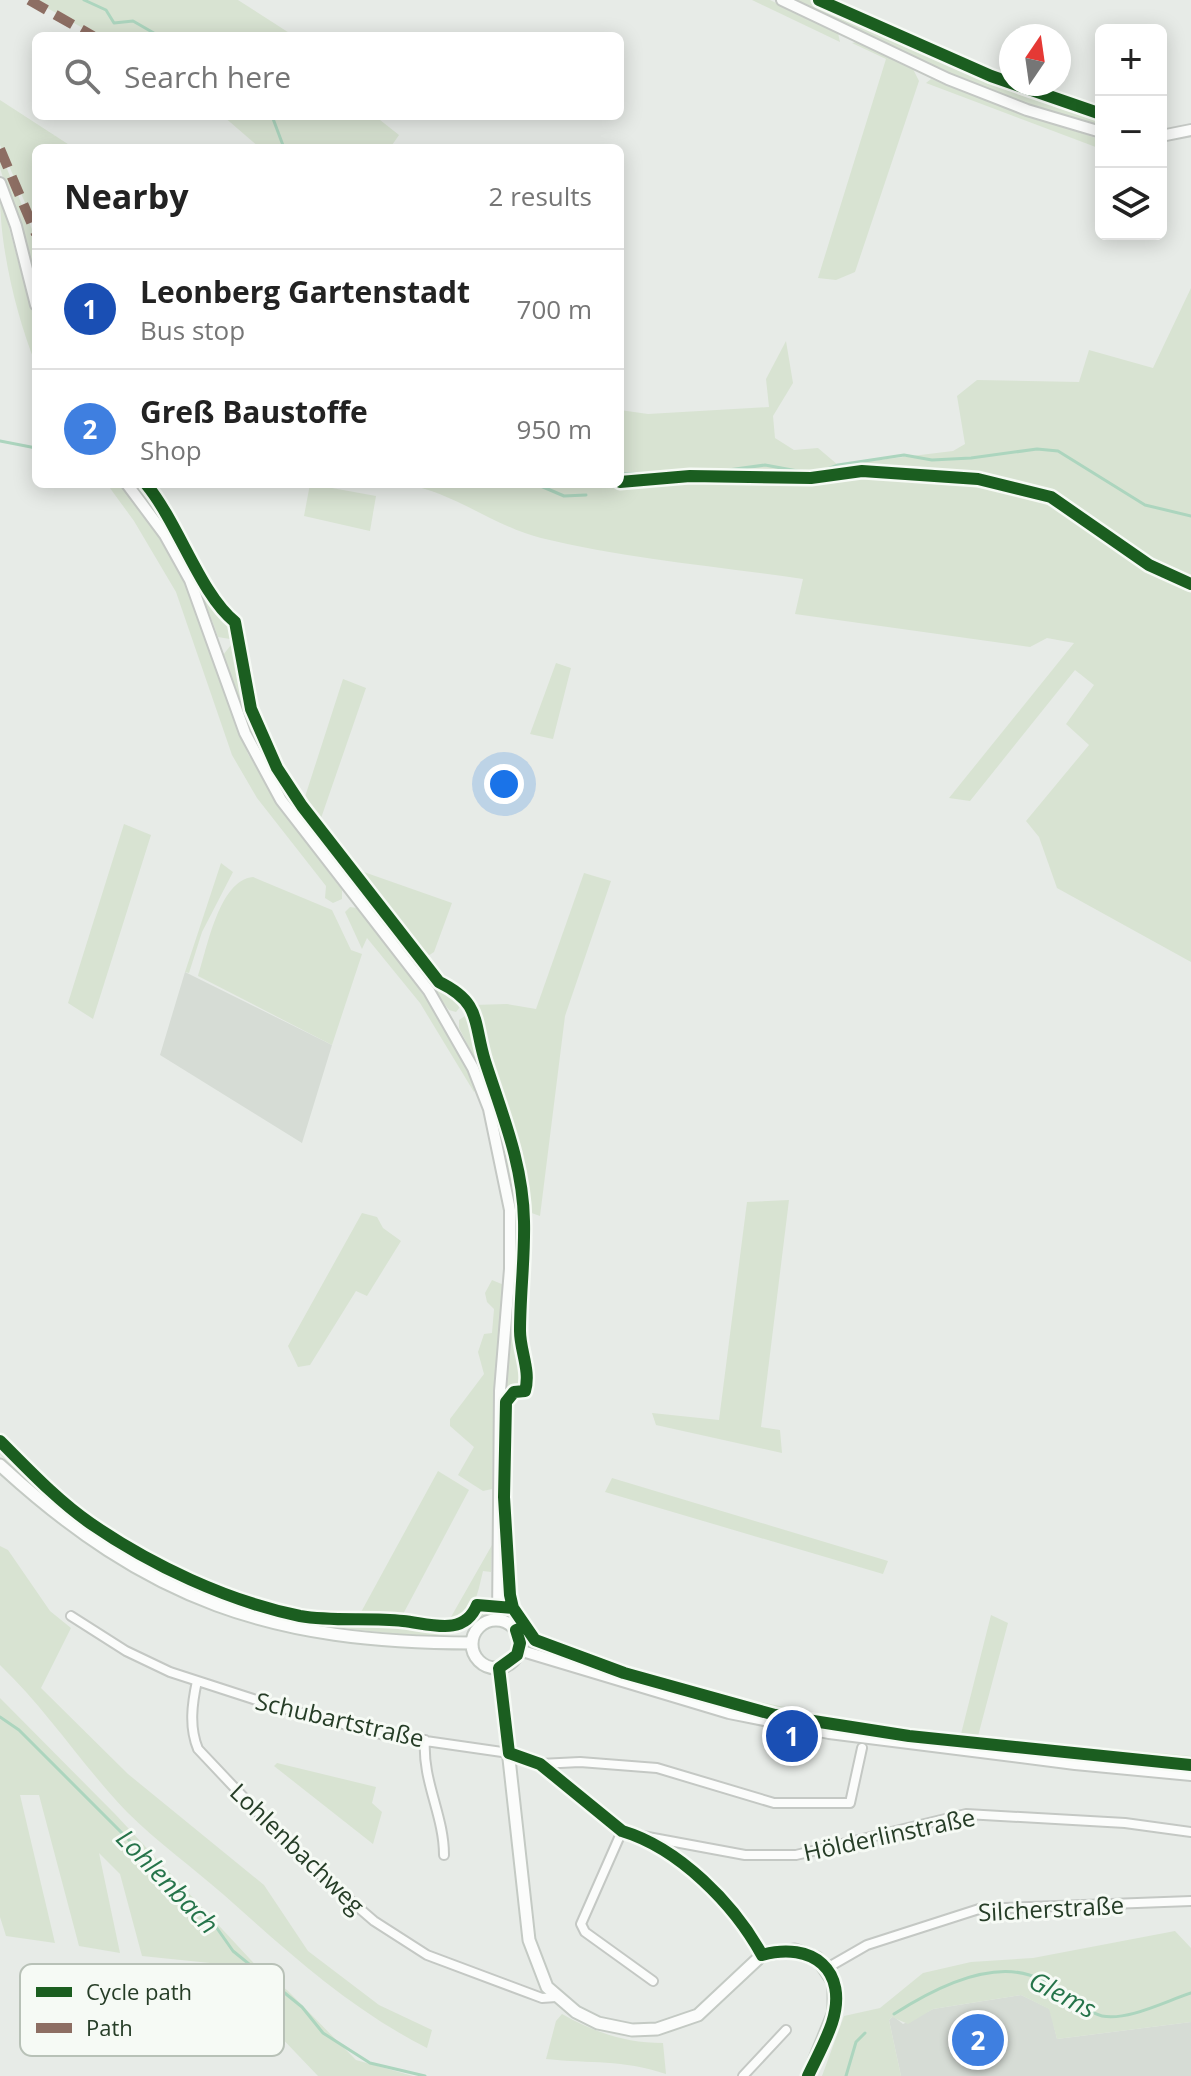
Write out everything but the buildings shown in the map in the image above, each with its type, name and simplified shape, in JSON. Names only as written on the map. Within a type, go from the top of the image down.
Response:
[{"type":"main road","points":[[0,1465],[45,1507],[114,1557],[206,1603],[319,1633],[398,1642],[472,1643]]},
{"type":"main road","points":[[498,1620],[516,1630],[519,1650],[514,1660],[499,1668],[487,1667],[478,1660],[472,1643],[480,1626],[498,1620]]},
{"type":"main road","points":[[499,1668],[529,1940],[547,1987],[556,1997],[598,2023],[632,2030],[657,2029],[698,2015],[762,1955],[795,1950],[817,1958],[827,1968],[834,1983],[834,2012],[811,2070]]},
{"type":"street","points":[[782,0],[948,79],[1027,110],[1095,130]]},
{"type":"street","points":[[1167,135],[1191,130]]},
{"type":"street","points":[[0,183],[32,290]]},
{"type":"street","points":[[130,488],[165,535],[190,580],[245,733],[273,788],[429,991],[473,1068],[489,1109],[510,1210],[510,1269],[500,1391],[498,1620]]},
{"type":"street","name":"Schubartstraße","points":[[71,1616],[138,1657],[197,1681],[384,1735],[509,1753],[540,1764],[580,1762],[657,1768],[747,1798],[787,1804],[829,1805],[850,1803],[862,1748]]},
{"type":"street","points":[[519,1650],[729,1713],[829,1733],[1191,1775]]},
{"type":"street","name":"Lohlenbachweg","points":[[197,1681],[192,1736],[198,1749],[337,1891],[374,1921],[427,1955],[542,1998],[556,1997]]},
{"type":"street","points":[[425,1740],[423,1764],[441,1822],[444,1855]]},
{"type":"street","points":[[540,1764],[622,1831],[637,1835],[701,1878],[746,1925],[762,1955]]},
{"type":"street","name":"Hölderlinstraße","points":[[637,1835],[745,1855],[796,1855],[966,1814],[1125,1823],[1191,1832]]},
{"type":"street","points":[[622,1831],[581,1924],[585,1932],[653,1981]]},
{"type":"street","name":"Silcherstraße","points":[[827,1968],[867,1945],[979,1909],[1191,1901]]},
{"type":"street","points":[[743,2076],[786,2030]]},
{"type":"shaded area","points":[[185,972],[332,1045],[302,1143],[160,1055]]},
{"type":"shaded area","points":[[1021,1995],[1050,2009],[1057,2039],[1191,2022],[1191,2076],[901,2076],[889,2020],[893,2016],[903,2024],[933,2009]]},
{"type":"green space","points":[[33,0],[238,0],[288,32],[90,32]]},
{"type":"green space","points":[[752,0],[770,0],[838,33],[840,42]]},
{"type":"green space","points":[[793,0],[814,0],[999,80],[999,95],[904,54]]},
{"type":"green space","points":[[856,42],[913,69],[919,81],[855,272],[836,280],[818,278],[886,59],[852,43]]},
{"type":"green space","points":[[931,79],[1095,138],[1095,147],[926,83]]},
{"type":"green space","points":[[1001,96],[1044,96],[1095,114],[1095,124],[1064,117]]},
{"type":"green space","points":[[0,100],[68,144],[32,144],[32,219],[0,145]]},
{"type":"green space","points":[[228,120],[380,120],[399,135],[393,144],[255,144]]},
{"type":"green space","points":[[0,152],[32,229],[32,272],[0,168]]},
{"type":"green space","points":[[0,195],[32,311],[32,354],[10,281]]},
{"type":"green space","points":[[1191,288],[1191,962],[1057,888],[1039,837],[1026,821],[1089,745],[1066,724],[1094,685],[1075,670],[970,801],[949,798],[1074,643],[1047,638],[1030,647],[795,614],[803,579],[639,557],[541,538],[506,526],[457,501],[422,488],[624,488],[624,411],[648,414],[769,407],[766,379],[786,341],[793,383],[773,416],[775,438],[794,450],[818,448],[838,465],[953,451],[965,444],[957,396],[977,380],[1079,382],[1089,350],[1153,368]]},
{"type":"green space","points":[[110,488],[124,488],[157,532],[186,585],[248,754],[289,820],[342,890],[342,899],[333,903],[325,898],[326,886],[257,798],[232,755],[176,592],[134,521]]},
{"type":"green space","points":[[137,488],[146,488],[153,496],[217,611],[232,623],[235,633],[230,639],[218,637],[183,557]]},
{"type":"green space","points":[[309,488],[332,488],[376,496],[370,531],[304,516]]},
{"type":"green space","points":[[231,645],[239,652],[249,711],[282,781],[438,984],[461,995],[464,1002],[456,1012],[449,1010],[291,807],[264,764],[223,655]]},
{"type":"green space","points":[[556,663],[571,668],[553,739],[530,734]]},
{"type":"green space","points":[[343,679],[366,688],[319,824],[303,803]]},
{"type":"green space","points":[[124,824],[151,835],[93,1019],[68,1003]]},
{"type":"green space","points":[[221,863],[233,872],[202,932],[189,973],[185,972]]},
{"type":"green space","points":[[361,871],[452,903],[434,952],[428,956],[419,954],[357,874]]},
{"type":"green space","points":[[584,873],[611,881],[565,1016],[540,1216],[526,1211],[510,1120],[486,1060],[473,1005],[507,1004],[536,1009]]},
{"type":"green space","points":[[253,877],[332,910],[351,950],[362,954],[332,1045],[198,976],[223,903],[241,881]]},
{"type":"green space","points":[[350,907],[357,908],[422,994],[452,1039],[476,1088],[474,1092],[420,1003],[367,938],[362,949],[345,912]]},
{"type":"green space","points":[[465,1016],[473,1018],[478,1029],[483,1060],[504,1123],[520,1202],[518,1333],[525,1382],[516,1387],[506,1386],[512,1289],[512,1203],[496,1119],[481,1075],[459,1028],[459,1020]]},
{"type":"green space","points":[[789,1200],[761,1427],[780,1430],[782,1453],[656,1425],[652,1413],[719,1420],[747,1202]]},
{"type":"green space","points":[[362,1213],[377,1217],[383,1228],[401,1241],[367,1296],[356,1291],[310,1365],[298,1367],[288,1346]]},
{"type":"green space","points":[[492,1280],[504,1285],[494,1390],[492,1489],[483,1491],[458,1475],[474,1447],[450,1426],[450,1419],[484,1374],[478,1352],[484,1334],[492,1333],[494,1309],[487,1302],[485,1293]]},
{"type":"green space","points":[[0,1445],[31,1476],[100,1531],[137,1555],[216,1594],[301,1618],[380,1622],[434,1630],[465,1626],[482,1609],[485,1612],[466,1629],[454,1633],[415,1635],[331,1626],[225,1601],[177,1581],[86,1529],[0,1454]]},
{"type":"green space","points":[[438,1471],[469,1490],[401,1618],[360,1614]]},
{"type":"green space","points":[[612,1478],[888,1561],[883,1574],[605,1492]]},
{"type":"green space","points":[[492,1545],[491,1572],[483,1571],[473,1605],[463,1617],[447,1624]]},
{"type":"green space","points":[[0,1546],[8,1550],[50,1611],[71,1628],[41,1688],[128,1774],[264,1885],[308,1951],[379,2005],[432,2030],[427,2048],[372,2016],[321,1978],[150,1834],[111,1794],[0,1665]]},
{"type":"green space","points":[[991,1615],[1008,1623],[978,1736],[1191,1756],[1191,1769],[833,1729],[700,1698],[691,1695],[690,1689],[630,1672],[628,1678],[588,1666],[542,1649],[524,1635],[531,1633],[613,1664],[723,1694],[835,1718],[961,1734]]},
{"type":"green space","points":[[0,1698],[115,1814],[255,1964],[211,1964],[142,1956],[120,1874],[99,1853],[120,1953],[79,1946],[39,1795],[20,1795],[55,1943],[6,1936],[0,1917]]},
{"type":"green space","points":[[277,1763],[376,1787],[372,1803],[382,1812],[373,1844],[274,1766]]},
{"type":"green space","points":[[1175,1931],[1191,1948],[1191,2022],[1057,2039],[1049,2009],[1021,1995],[933,2009],[908,2024],[892,2017],[889,2020],[901,2076],[822,2076],[844,2016],[880,2008],[923,1973],[971,1962],[1033,1958]]},
{"type":"green space","points":[[284,1988],[356,2060],[413,2076],[318,2076],[284,2040]]},
{"type":"green space","points":[[562,2014],[610,2035],[663,2043],[666,2074],[620,2064],[546,2059],[556,2021]]},
{"type":"waterway","points":[[84,0],[106,10],[114,23],[133,21],[152,32]]},
{"type":"waterway","points":[[274,120],[282,144]]},
{"type":"waterway","points":[[0,441],[32,447]]},
{"type":"waterway","points":[[624,474],[721,471],[765,465],[814,474],[838,465],[904,455],[932,460],[1037,449],[1058,451],[1145,505],[1191,516]]},
{"type":"waterway","points":[[545,488],[564,496],[586,495]]},
{"type":"waterway","name":"Lohlenbach","points":[[0,1717],[19,1730],[194,1905],[207,1914],[233,1951],[249,1964]]},
{"type":"waterway","name":"Glems","points":[[894,2014],[946,1986],[986,1973],[1025,1974],[1043,1981],[1096,2014],[1112,2017],[1135,2013],[1191,1993]]},
{"type":"waterway","name":"Lohlenbach","points":[[284,1992],[302,2007],[323,2033],[370,2063],[425,2076]]},
{"type":"waterway","name":"Glems","points":[[846,2076],[856,2042],[865,2033]]},
{"type":"marked path","points":[[29,0],[86,32]]},
{"type":"marked path","points":[[0,149],[32,225]]},
{"type":"cycle path","points":[[819,0],[991,76],[1095,112]]},
{"type":"cycle path","points":[[624,482],[690,476],[811,478],[862,471],[978,479],[1051,497],[1149,565],[1191,584]]},
{"type":"cycle path","points":[[149,488],[169,518],[200,577],[222,610],[235,622],[251,709],[277,768],[302,806],[439,982],[463,998],[474,1015],[510,1140],[523,1200],[520,1331],[527,1384],[525,1391],[514,1392],[506,1402],[504,1497],[510,1595],[513,1608],[535,1640],[624,1673],[775,1715],[909,1736],[1191,1765]]},
{"type":"cycle path","points":[[0,1441],[66,1505],[90,1523],[164,1567],[245,1601],[313,1618],[390,1620],[435,1626],[455,1625],[464,1621],[477,1605],[513,1608]]},
{"type":"cycle path","points":[[524,1627],[516,1630],[520,1643],[517,1655],[499,1668],[509,1753],[540,1764],[622,1831],[664,1850],[684,1864],[736,1916],[762,1955],[796,1952],[811,1956],[822,1964],[831,1975],[836,2004],[830,2030],[808,2076]]},
{"type":"place","name":"Leonberg Gartenstadt","points":[[792,1736]]},
{"type":"place","name":"Greß Baustoffe","points":[[978,2040]]}]
